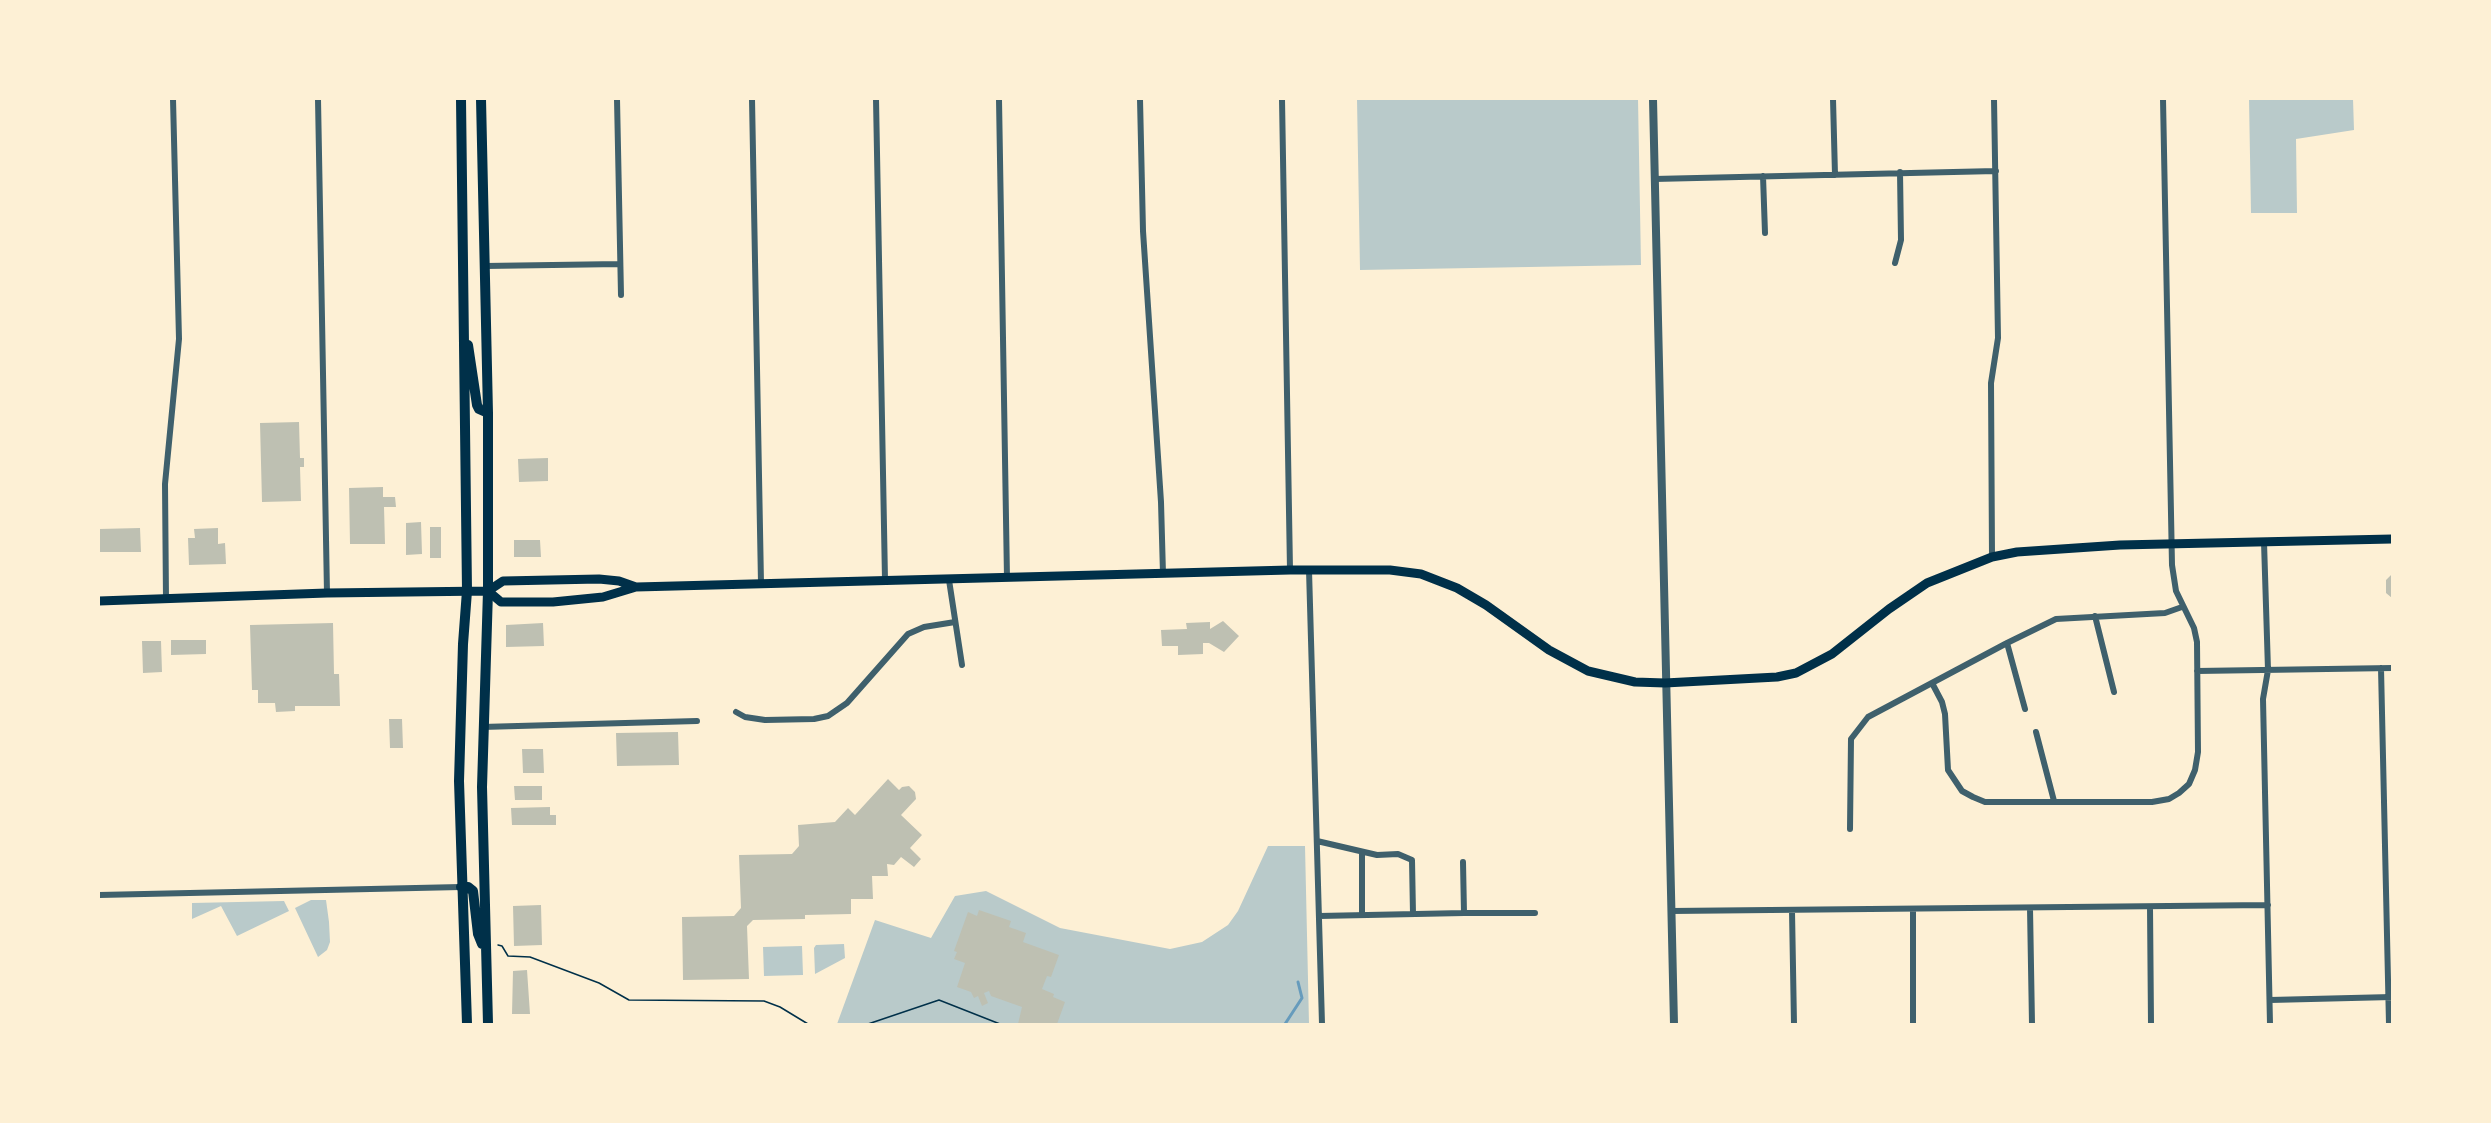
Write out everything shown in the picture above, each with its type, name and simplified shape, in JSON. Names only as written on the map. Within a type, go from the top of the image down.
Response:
[{"type":"main road","points":[[461,99],[467,591],[459,736],[461,887],[467,1024]]},
{"type":"main road","points":[[481,99],[488,413],[488,591],[482,727],[488,1024]]},
{"type":"main road","points":[[462,321],[472,366],[477,405],[479,410],[488,413]]},
{"type":"main road","points":[[488,591],[501,602],[531,603],[603,597],[636,587],[1290,570],[1390,570],[1438,579],[1486,604],[1549,650],[1574,665],[1617,679],[1665,682],[1777,677],[1796,673],[1832,654],[1914,591],[1954,571],[1992,557],[2036,549],[2171,543],[2392,539]]},
{"type":"main road","points":[[99,601],[327,593],[488,591],[503,581],[599,579],[619,581],[636,587]]},
{"type":"main road","points":[[461,887],[468,887],[472,891],[478,934],[486,952]]},
{"type":"street","points":[[166,600],[166,473],[179,339],[173,99]]},
{"type":"street","points":[[318,99],[327,593]]},
{"type":"street","points":[[617,99],[621,295]]},
{"type":"street","points":[[752,99],[761,583]]},
{"type":"street","points":[[876,99],[885,580]]},
{"type":"street","points":[[999,99],[1006,578]]},
{"type":"street","points":[[1140,99],[1143,231],[1161,502],[1163,574]]},
{"type":"street","points":[[1282,99],[1290,570]]},
{"type":"street","points":[[1653,99],[1674,1024]]},
{"type":"street","points":[[1833,99],[1835,175]]},
{"type":"street","points":[[1992,557],[1991,383],[1998,338],[1994,99]]},
{"type":"street","points":[[1932,683],[1946,714],[1946,758],[1954,781],[1962,791],[1985,802],[2152,802],[2169,799],[2189,784],[2195,770],[2198,752],[2197,642],[2194,628],[2182,607],[2174,578],[2171,543],[2163,99]]},
{"type":"street","points":[[1654,179],[1996,171]]},
{"type":"street","points":[[1895,263],[1901,240],[1900,172]]},
{"type":"street","points":[[1763,176],[1765,233]]},
{"type":"street","points":[[484,266],[620,264]]},
{"type":"street","points":[[2264,542],[2268,670],[2263,699],[2270,1024]]},
{"type":"street","points":[[1309,570],[1322,1024]]},
{"type":"street","points":[[949,580],[962,665]]},
{"type":"street","points":[[1850,829],[1851,739],[1868,717],[2056,619],[2165,613],[2182,607]]},
{"type":"street","points":[[2095,616],[2114,692]]},
{"type":"street","points":[[736,712],[745,717],[765,720],[814,719],[828,716],[847,703],[908,634],[930,626],[955,622]]},
{"type":"street","points":[[2007,643],[2025,709]]},
{"type":"street","points":[[2380,668],[2389,1024]]},
{"type":"street","points":[[2197,671],[2392,668]]},
{"type":"street","points":[[482,727],[697,721]]},
{"type":"street","points":[[2036,732],[2054,801]]},
{"type":"street","points":[[1317,841],[1377,855],[1398,854],[1412,860],[1413,914]]},
{"type":"street","points":[[1362,852],[1362,915]]},
{"type":"street","points":[[1463,862],[1464,913]]},
{"type":"street","points":[[99,895],[461,887]]},
{"type":"street","points":[[1671,911],[2268,905]]},
{"type":"street","points":[[2150,907],[2151,1024]]},
{"type":"street","points":[[2030,908],[2032,1024]]},
{"type":"street","points":[[1913,910],[1913,1024]]},
{"type":"street","points":[[1792,911],[1794,1024]]},
{"type":"street","points":[[1319,916],[1534,912]]},
{"type":"street","points":[[2270,1000],[2390,997]]},
{"type":"path","points":[[498,945],[502,946],[508,956],[530,957],[599,983],[629,1000],[764,1001],[780,1007],[808,1024]]},
{"type":"path","points":[[868,1024],[939,1000],[1000,1024]]},
{"type":"shaded area","points":[[1357,99],[1638,99],[1641,265],[1360,270]]},
{"type":"shaded area","points":[[2249,99],[2353,99],[2354,130],[2296,139],[2297,213],[2251,213]]},
{"type":"shaded area","points":[[1268,846],[1305,846],[1309,1024],[837,1024],[875,920],[931,938],[955,896],[986,891],[1060,928],[1170,949],[1202,942],[1228,925],[1238,911]]},
{"type":"shaded area","points":[[311,900],[326,900],[329,922],[330,942],[327,950],[318,957],[295,908]]},
{"type":"shaded area","points":[[284,901],[289,911],[237,936],[221,906],[192,919],[192,903]]},
{"type":"shaded area","points":[[844,944],[845,958],[815,974],[814,948],[816,945]]},
{"type":"shaded area","points":[[802,946],[803,975],[764,976],[763,947]]},
{"type":"building","points":[[299,422],[300,458],[304,458],[304,467],[300,467],[301,501],[262,502],[260,423]]},
{"type":"building","points":[[548,458],[548,481],[519,482],[518,459]]},
{"type":"building","points":[[383,487],[383,497],[395,497],[396,507],[384,507],[385,544],[350,544],[349,488]]},
{"type":"building","points":[[421,522],[422,554],[406,555],[406,523]]},
{"type":"building","points":[[430,527],[441,527],[441,558],[430,558]]},
{"type":"building","points":[[140,528],[141,552],[99,552],[99,529]]},
{"type":"building","points":[[218,528],[218,544],[225,543],[226,564],[189,565],[188,538],[195,538],[194,529]]},
{"type":"building","points":[[514,540],[540,540],[541,557],[514,557]]},
{"type":"building","points":[[2392,574],[2392,598],[2386,593],[2386,580]]},
{"type":"building","points":[[1223,621],[1239,636],[1224,652],[1209,643],[1203,643],[1203,654],[1178,655],[1178,646],[1162,646],[1161,630],[1187,629],[1186,623],[1210,622],[1210,629]]},
{"type":"building","points":[[333,623],[334,674],[339,674],[340,706],[295,706],[295,711],[276,712],[275,703],[258,703],[258,690],[252,690],[250,625]]},
{"type":"building","points":[[543,623],[544,646],[506,647],[506,625]]},
{"type":"building","points":[[171,640],[206,640],[206,654],[171,655]]},
{"type":"building","points":[[142,641],[161,641],[162,672],[143,673]]},
{"type":"building","points":[[389,719],[402,719],[403,748],[390,748]]},
{"type":"building","points":[[678,732],[679,765],[617,766],[616,733]]},
{"type":"building","points":[[522,749],[543,749],[544,773],[523,773]]},
{"type":"building","points":[[888,779],[899,790],[909,786],[915,792],[916,799],[901,815],[922,835],[910,848],[921,859],[914,867],[901,857],[894,865],[887,864],[888,876],[872,876],[873,899],[851,899],[851,914],[805,915],[805,919],[753,920],[747,926],[749,979],[683,980],[682,917],[734,916],[741,908],[739,855],[792,854],[799,846],[798,825],[835,822],[848,808],[855,815]]},
{"type":"building","points":[[514,786],[542,786],[542,800],[515,800]]},
{"type":"building","points":[[550,807],[550,815],[556,815],[556,825],[512,825],[511,808]]},
{"type":"building","points":[[541,905],[542,945],[514,946],[513,906]]},
{"type":"building","points":[[979,910],[1011,921],[1009,927],[1026,933],[1023,942],[1059,955],[1051,977],[1047,976],[1042,989],[1065,1002],[1057,1024],[1018,1024],[1022,1007],[991,996],[989,991],[984,993],[988,1003],[982,1006],[978,996],[974,998],[971,992],[957,987],[965,963],[954,959],[957,952],[954,951],[968,912],[977,916]]},
{"type":"building","points":[[527,970],[530,1014],[512,1014],[513,971]]},
{"type":"waterway","points":[[1285,1024],[1302,998],[1298,982]]}]
